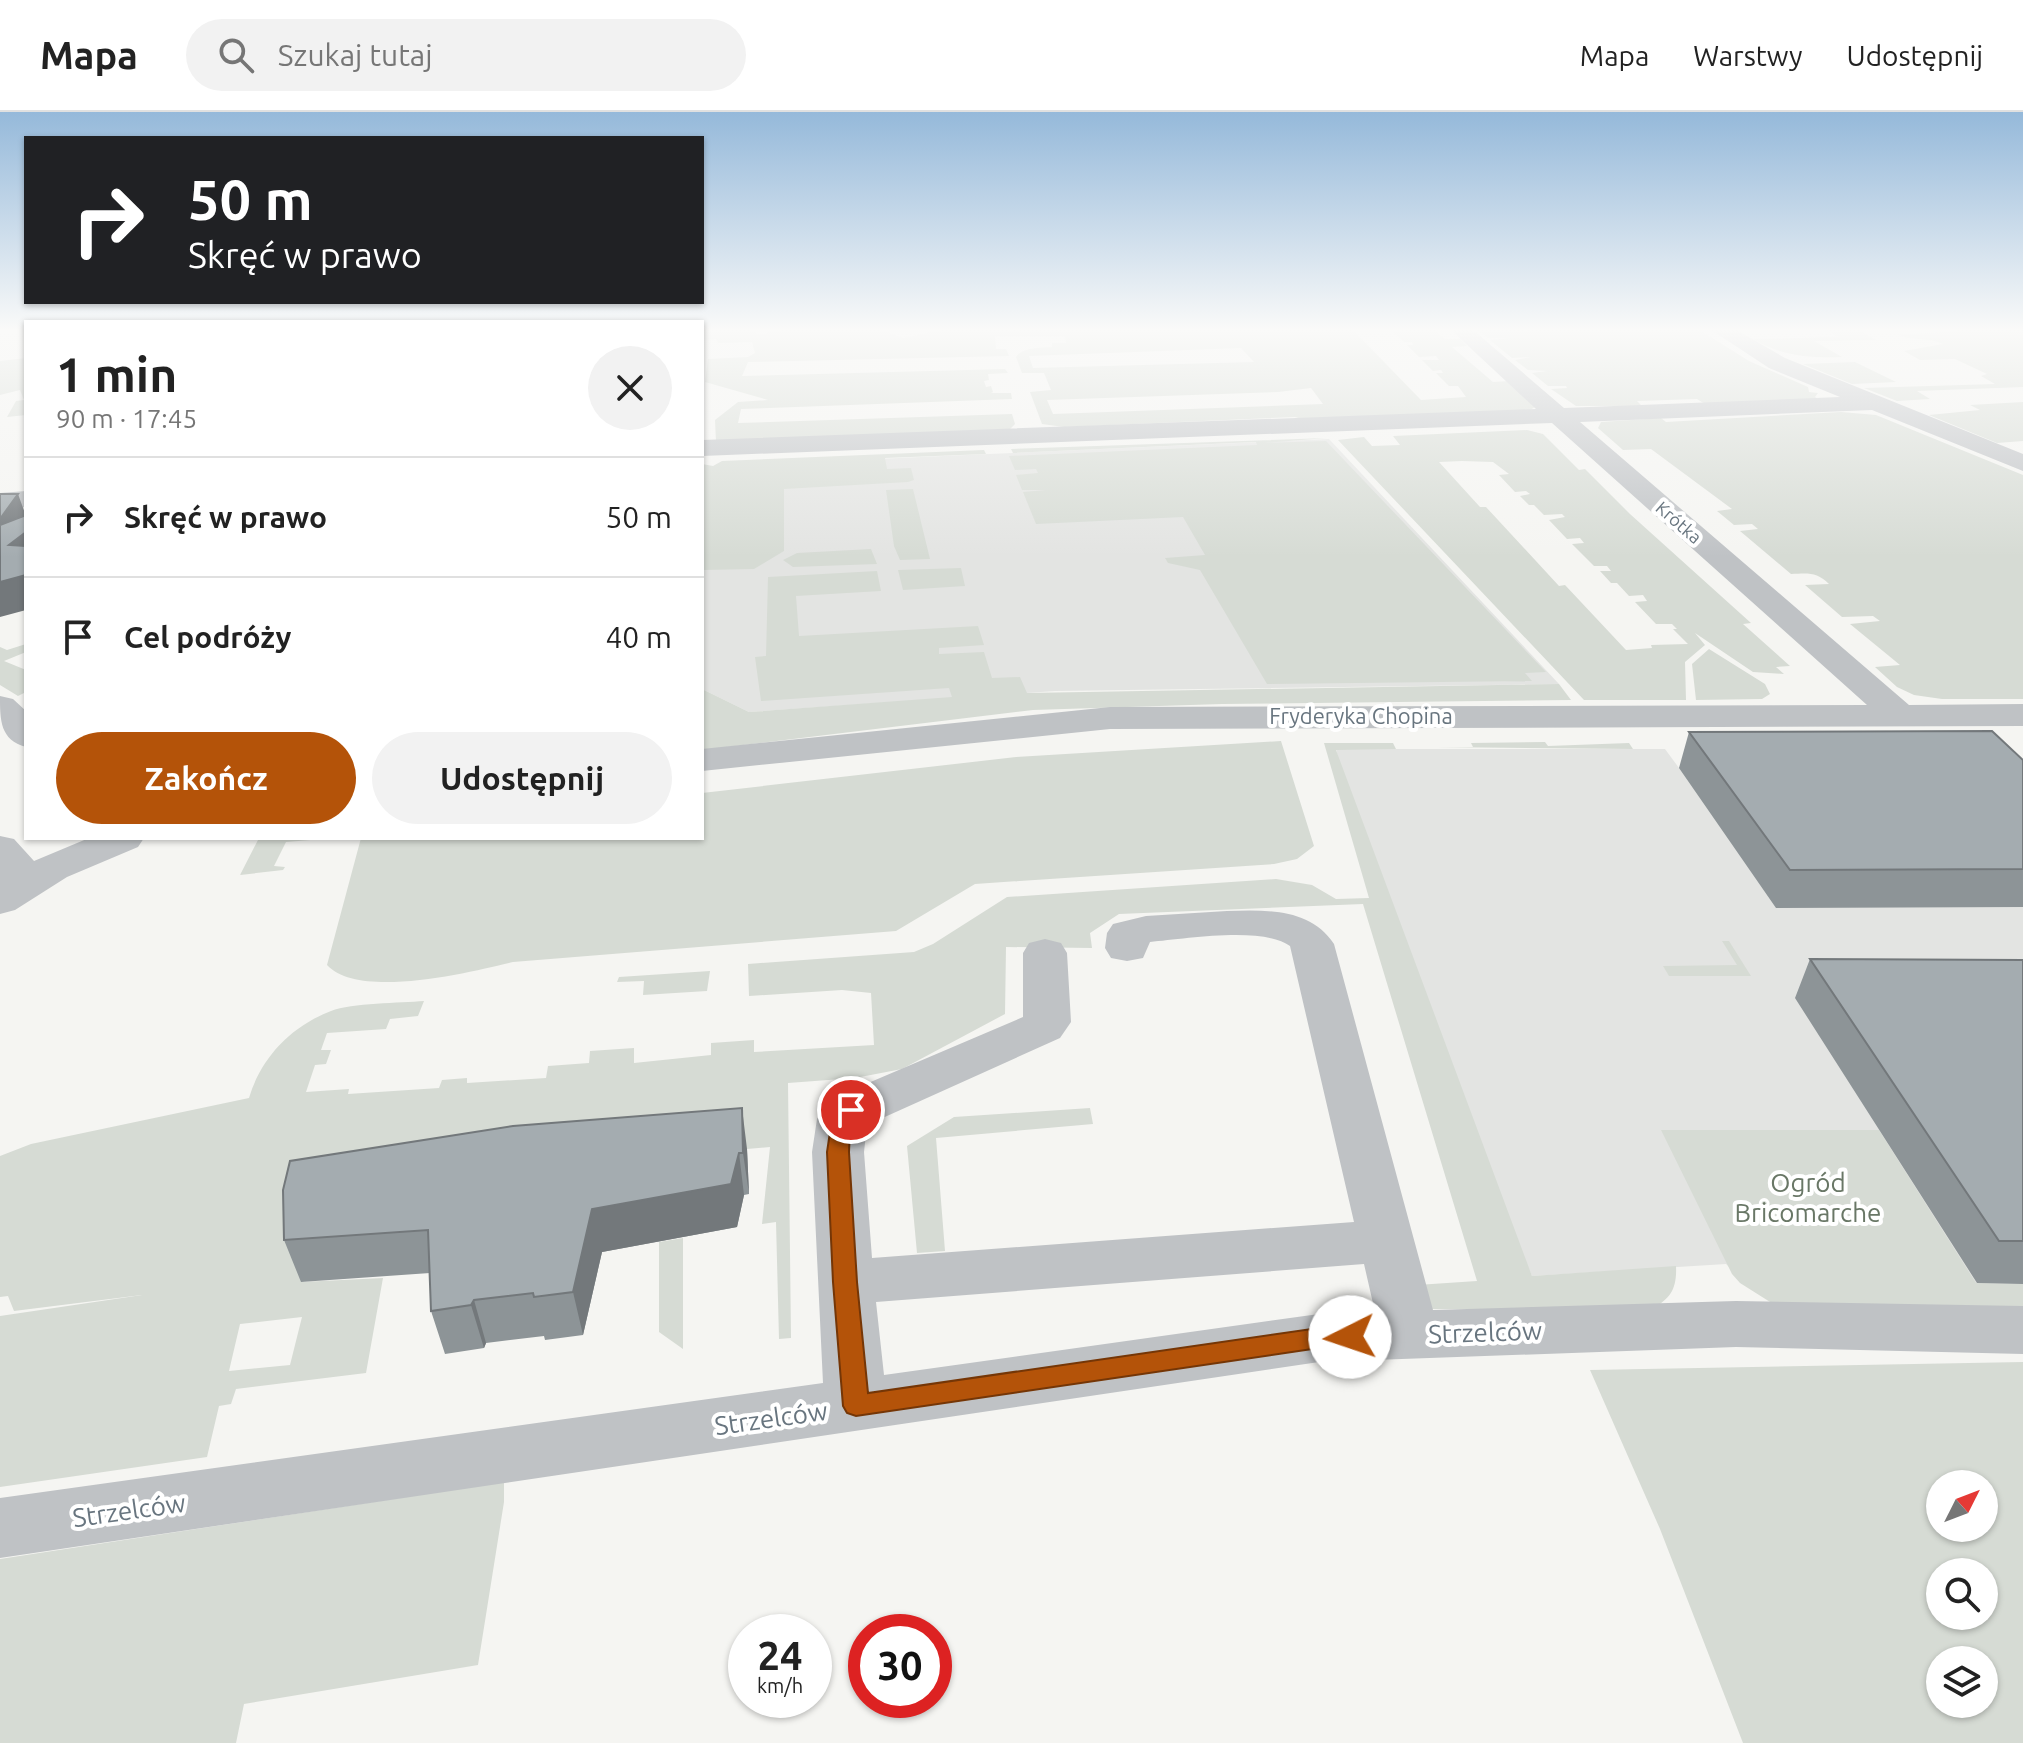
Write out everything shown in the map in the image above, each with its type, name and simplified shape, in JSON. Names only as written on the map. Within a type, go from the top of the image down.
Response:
[{"type":"street","name":"Krótka","points":[[1548,405],[1898,714]]},
{"type":"street","points":[[704,448],[1821,405]]},
{"type":"street","points":[[1877,405],[2023,463]]},
{"type":"street","points":[[0,501],[24,499]]},
{"type":"street","points":[[0,707],[24,733]]},
{"type":"street","name":"Fryderyka Chopina","points":[[704,760],[1088,719],[2023,715]]},
{"type":"street","points":[[0,840],[24,837]]},
{"type":"street","points":[[10,894],[102,841]]},
{"type":"street","points":[[0,848],[17,866],[10,894]]},
{"type":"street","points":[[1127,948],[1129,933],[1146,929],[1269,924],[1292,928],[1306,937],[1315,953],[1410,1334]]},
{"type":"street","points":[[856,1406],[838,1152],[843,1119],[851,1110],[1043,1027],[1047,1022],[1045,953]]},
{"type":"street","points":[[845,1282],[1387,1241]]},
{"type":"street","name":"Strzelców","points":[[0,1528],[1319,1338],[1736,1324],[2023,1330]]},
{"type":"shaded area","points":[[1329,439],[1559,684],[1055,691],[749,712],[704,690],[704,554],[714,466]]},
{"type":"shaded area","points":[[1336,749],[1665,749],[1679,768],[2023,767],[2023,1284],[1742,1279],[1726,1264],[1532,1276],[1371,904]]},
{"type":"green space","points":[[14,405],[24,405],[24,415],[7,417]]},
{"type":"green space","points":[[734,405],[846,405],[741,409],[738,423],[1012,414],[1015,424],[1010,429],[716,442],[715,420]]},
{"type":"green space","points":[[1035,405],[1049,405],[1053,414],[1293,405],[1535,407],[1530,410],[1312,422],[1295,417],[1064,427],[1042,424]]},
{"type":"green space","points":[[1575,405],[1642,406],[1576,406]]},
{"type":"green space","points":[[1970,405],[2023,405],[2023,441],[1997,443],[1929,415],[1980,410]]},
{"type":"green space","points":[[1841,412],[1876,415],[2023,475],[2023,699],[1942,699],[1914,695],[1897,687],[1875,667],[1900,665],[1850,624],[1880,621],[1873,616],[1842,617],[1805,585],[1829,584],[1825,580],[1812,574],[1791,574],[1740,531],[1758,529],[1752,524],[1734,525],[1717,511],[1732,509],[1651,449],[1623,450],[1598,428],[1601,422],[1661,418],[1666,422]]},
{"type":"green space","points":[[1527,430],[1543,434],[1579,470],[1585,469],[1751,623],[1743,624],[1790,666],[1776,667],[1784,674],[1753,672],[1695,633],[1705,645],[1685,662],[1686,700],[1584,700],[1338,440],[1364,437],[1372,446],[1400,445],[1393,436]],"holes":[[[1439,462],[1493,462],[1509,474],[1499,475],[1515,492],[1526,491],[1530,494],[1520,496],[1529,505],[1534,505],[1544,515],[1562,514],[1565,517],[1549,520],[1567,539],[1580,538],[1584,543],[1572,544],[1594,566],[1607,566],[1611,571],[1600,571],[1611,583],[1617,583],[1629,596],[1643,595],[1647,601],[1635,602],[1656,624],[1672,624],[1688,644],[1651,645],[1652,648],[1626,650],[1565,585],[1559,586],[1486,507],[1480,507]]]},
{"type":"green space","points":[[1327,438],[1264,443],[1326,441],[1546,672],[1525,673],[1532,681],[1267,684],[1200,570],[1168,563],[1165,558],[1205,555],[1183,517],[1036,524],[1023,492],[1046,490],[1022,490],[1016,475],[1038,473],[1036,469],[1015,470],[1009,456],[1257,445],[1256,442],[1013,453],[1011,449]]},
{"type":"green space","points":[[984,450],[986,454],[885,458],[887,469],[911,468],[914,480],[908,482],[784,489],[784,551],[754,569],[704,570],[704,464],[713,466],[722,461]]},
{"type":"green space","points":[[913,489],[930,559],[900,560],[894,546],[886,490]]},
{"type":"green space","points":[[871,549],[877,564],[793,567],[783,560],[797,553]]},
{"type":"green space","points":[[961,568],[965,586],[903,590],[898,570]]},
{"type":"green space","points":[[877,571],[881,591],[796,596],[799,636],[978,626],[984,645],[939,648],[939,654],[984,652],[992,678],[1020,677],[1027,693],[1559,684],[1571,700],[1222,704],[1033,710],[704,750],[704,690],[749,712],[952,697],[949,688],[761,701],[755,657],[766,656],[768,577]]},
{"type":"green space","points":[[24,645],[24,653],[4,661],[24,669],[24,693],[18,696],[0,685],[0,647],[7,650]]},
{"type":"green space","points":[[1709,649],[1765,684],[1770,694],[1762,699],[1696,700],[1692,664]]},
{"type":"green space","points":[[1281,741],[1314,846],[1297,859],[1274,864],[975,884],[896,931],[513,962],[444,977],[389,982],[364,981],[342,975],[327,965],[360,840],[704,840],[704,793],[1016,757]]},
{"type":"green space","points":[[1545,742],[1548,746],[1629,743],[1633,749],[1437,747],[1473,747],[1471,743]]},
{"type":"green space","points":[[1324,743],[1393,743],[1396,749],[1336,750],[1532,1276],[1676,1266],[1674,1287],[1663,1301],[1651,1309],[1428,1309],[1417,1285],[1477,1281],[1363,904],[1119,914],[1090,933],[1092,948],[1006,947],[1005,1014],[902,1069],[855,1078],[788,1083],[791,1338],[779,1339],[776,1222],[762,1224],[770,1147],[747,1149],[301,1282],[383,1278],[366,1373],[236,1389],[231,1404],[219,1406],[207,1457],[0,1487],[0,1316],[142,1295],[14,1311],[8,1296],[0,1297],[0,1156],[31,1144],[249,1098],[261,1070],[279,1046],[303,1026],[331,1011],[363,1005],[424,1001],[418,1016],[390,1019],[386,1029],[327,1033],[321,1050],[331,1050],[326,1064],[315,1065],[306,1092],[349,1089],[348,1094],[439,1088],[442,1080],[467,1078],[467,1083],[546,1078],[548,1066],[589,1063],[590,1051],[634,1048],[634,1063],[711,1055],[711,1043],[754,1040],[754,1052],[874,1045],[871,993],[842,990],[749,996],[748,964],[914,952],[933,944],[1007,897],[1276,879],[1312,885],[1336,899],[1369,898]],"holes":[[[302,1317],[290,1365],[229,1371],[240,1324]]]},
{"type":"green space","points":[[258,840],[310,840],[286,842],[274,866],[285,867],[283,870],[240,875]]},
{"type":"green space","points":[[1722,941],[1729,941],[1751,976],[1669,976],[1663,966],[1737,965]]},
{"type":"green space","points":[[710,971],[707,991],[643,995],[644,981],[617,982],[619,977]]},
{"type":"green space","points":[[1090,1108],[1093,1124],[936,1138],[945,1251],[917,1253],[907,1146],[954,1117]]},
{"type":"green space","name":"Ogród Bricomarche","points":[[1661,1130],[1879,1130],[1976,1283],[2023,1284],[2023,1312],[1781,1309],[1740,1283],[1732,1274]]},
{"type":"green space","points":[[683,1238],[683,1349],[659,1332],[659,1242]]},
{"type":"green space","points":[[2023,1362],[2023,1743],[1743,1743],[1660,1529],[1590,1370]]},
{"type":"green space","points":[[504,1482],[504,1502],[478,1665],[244,1704],[236,1743],[0,1743],[0,1559]]},
{"type":"building","points":[[0,494],[18,494],[0,519]]},
{"type":"building","points":[[24,516],[24,534],[9,545],[24,546],[24,576],[0,582],[0,525]]},
{"type":"building","points":[[1992,731],[2023,760],[2023,869],[1790,870],[1689,732]]},
{"type":"building","points":[[1810,959],[2023,960],[2023,1241],[1999,1241]]},
{"type":"building","points":[[742,1108],[743,1153],[739,1153],[731,1184],[592,1209],[573,1292],[474,1300],[471,1305],[431,1311],[428,1230],[284,1240],[283,1190],[290,1161],[513,1126]]},
{"type":"route","points":[[851,1110],[843,1119],[838,1152],[856,1406],[1319,1338],[1350,1337]]}]
